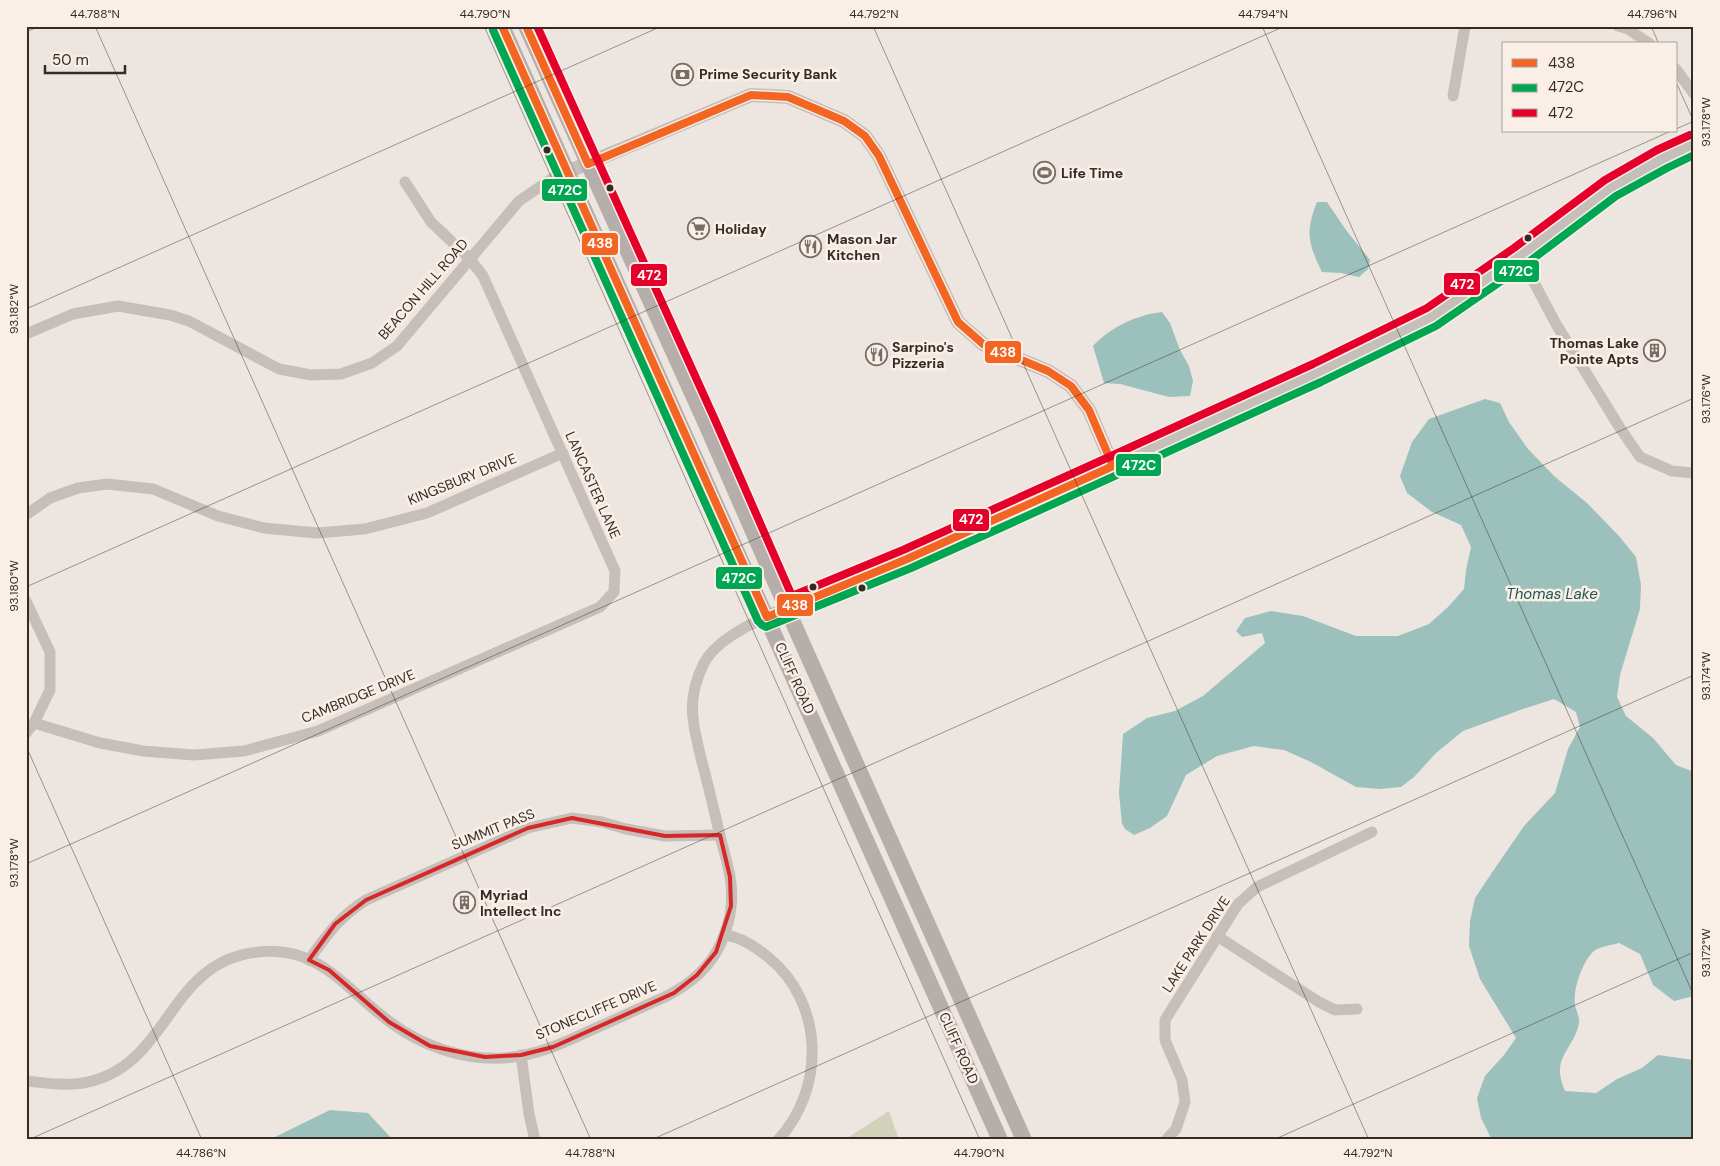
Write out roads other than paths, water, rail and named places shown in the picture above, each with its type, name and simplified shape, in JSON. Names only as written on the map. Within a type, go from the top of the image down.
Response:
[{"type":"main road","name":"CLIFF ROAD","points":[[502,26],[1000,1140]]},
{"type":"main road","name":"CLIFF ROAD","points":[[526,26],[706,424],[1024,1140]]},
{"type":"street","points":[[1453,96],[1465,26]]},
{"type":"street","points":[[1618,26],[1628,29],[1647,42]]},
{"type":"street","points":[[1678,72],[1694,94]]},
{"type":"street","points":[[567,172],[751,95],[788,97],[844,121],[865,136],[879,156],[958,322],[984,344],[1048,372],[1071,386],[1089,410],[1113,466]]},
{"type":"street","points":[[767,617],[907,558],[1113,466],[1317,373],[1432,317],[1520,256],[1611,188],[1662,159],[1694,144]]},
{"type":"street","name":"BEACON HILL ROAD","points":[[26,334],[73,314],[118,306],[170,316],[189,322],[280,369],[311,375],[341,374],[372,363],[397,346],[469,258],[519,201],[553,178],[567,172]]},
{"type":"street","name":"LANCASTER LANE","points":[[406,182],[431,222],[469,258],[483,276],[614,571],[614,592],[600,607],[483,659]]},
{"type":"street","points":[[1520,256],[1556,324],[1640,457],[1672,471],[1694,473]]},
{"type":"street","name":"KINGSBURY DRIVE","points":[[26,515],[50,498],[78,488],[108,484],[153,489],[218,516],[264,528],[317,533],[365,529],[427,513],[563,453]]},
{"type":"street","points":[[26,600],[50,652],[50,690],[34,723],[26,733]]},
{"type":"street","name":"STONECLIFFE DRIVE","points":[[26,1081],[62,1084],[82,1083],[108,1075],[121,1068],[142,1051],[189,987],[205,972],[224,961],[244,954],[267,951],[289,953],[309,960],[329,970],[389,1022],[411,1037],[430,1046],[468,1056],[503,1058],[553,1047],[674,993],[691,982],[716,952],[724,935],[732,906],[730,877],[692,718],[693,696],[704,662],[714,651],[744,628],[767,617]]},
{"type":"street","name":"CAMBRIDGE DRIVE","points":[[34,723],[100,743],[143,751],[194,754],[244,750],[318,732],[483,659]]},
{"type":"street","name":"SUMMIT PASS","points":[[309,960],[335,924],[366,900],[528,828],[572,818],[602,822],[665,836],[720,835]]},
{"type":"street","name":"LAKE PARK DRIVE","points":[[1166,1140],[1176,1129],[1184,1102],[1182,1080],[1164,1040],[1165,1020],[1238,904],[1258,887],[1372,832]]},
{"type":"street","points":[[724,935],[734,936],[750,944],[771,959],[784,972],[803,1003],[809,1020],[813,1055],[810,1081],[797,1114],[778,1140]]},
{"type":"street","points":[[1217,936],[1327,1006],[1335,1010],[1357,1009]]},
{"type":"street","points":[[521,1055],[529,1114],[535,1140]]},
{"type":"water","points":[[1317,202],[1327,202],[1370,260],[1368,269],[1359,277],[1341,273],[1322,272],[1310,238],[1311,222]]},
{"type":"water","points":[[1162,312],[1170,323],[1180,350],[1189,366],[1193,381],[1190,396],[1169,397],[1120,384],[1104,383],[1093,346],[1108,333],[1124,323]]},
{"type":"water","name":"Thomas Lake","points":[[1485,399],[1500,403],[1509,422],[1528,449],[1555,477],[1587,503],[1619,536],[1636,557],[1641,585],[1640,609],[1620,675],[1617,697],[1626,716],[1653,738],[1676,765],[1694,772],[1694,996],[1674,1001],[1653,985],[1640,954],[1619,943],[1594,951],[1582,969],[1575,991],[1575,1005],[1579,1023],[1561,1062],[1561,1079],[1565,1091],[1596,1093],[1617,1079],[1642,1068],[1658,1055],[1694,1060],[1694,1140],[1492,1140],[1481,1118],[1477,1098],[1485,1076],[1516,1038],[1480,979],[1469,946],[1470,921],[1475,898],[1524,826],[1555,793],[1568,749],[1580,727],[1576,712],[1554,699],[1463,731],[1436,753],[1414,777],[1401,787],[1380,789],[1356,787],[1311,762],[1284,750],[1254,746],[1217,756],[1186,775],[1167,816],[1150,828],[1134,835],[1125,829],[1122,824],[1119,793],[1123,734],[1147,718],[1175,711],[1203,696],[1265,643],[1262,633],[1242,637],[1236,631],[1245,618],[1271,611],[1303,616],[1356,636],[1398,636],[1429,624],[1464,589],[1471,547],[1461,525],[1432,512],[1407,493],[1400,476],[1412,442],[1429,419]]},
{"type":"water","points":[[330,1110],[368,1113],[393,1140],[269,1140]]},
{"type":"place","name":"Prime Security Bank","points":[[683,74]]},
{"type":"place","name":"Life Time","points":[[1045,173]]},
{"type":"place","name":"Holiday","points":[[699,229]]},
{"type":"place","name":"Mason Jar Kitchen","points":[[811,247]]},
{"type":"place","name":"Thomas Lake Pointe Apts","points":[[1655,351]]},
{"type":"place","name":"Sarpino's Pizzeria","points":[[876,355]]},
{"type":"place","name":"Myriad Intellect Inc","points":[[464,903]]}]
